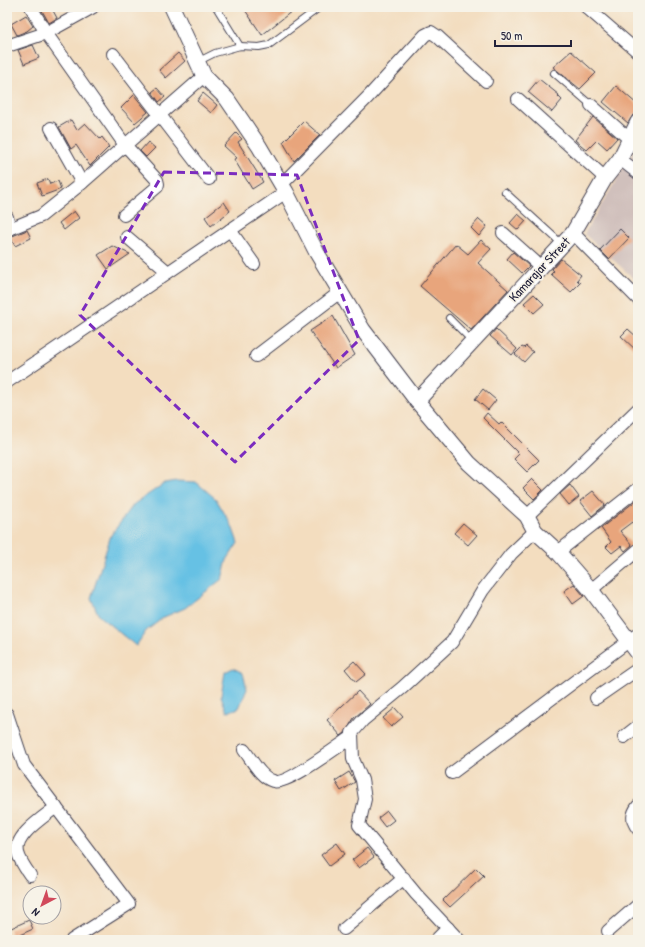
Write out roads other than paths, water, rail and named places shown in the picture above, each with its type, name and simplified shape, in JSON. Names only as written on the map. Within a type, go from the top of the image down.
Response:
[{"type":"street","points":[[31,7],[46,33],[125,145],[158,184],[124,215]]},
{"type":"street","points":[[7,46],[46,33],[93,7]]},
{"type":"street","points":[[172,7],[204,76],[227,100],[247,127],[284,188],[317,253],[363,330],[417,401],[469,463],[527,516],[535,530],[558,552],[634,637],[638,653]]},
{"type":"street","points":[[586,7],[638,52]]},
{"type":"street","points":[[7,382],[230,230],[284,188],[425,35],[431,32],[437,36],[486,81]]},
{"type":"street","points":[[113,54],[209,178]]},
{"type":"street","points":[[8,225],[41,216],[82,183],[204,76]]},
{"type":"street","points":[[518,99],[605,178]]},
{"type":"street","points":[[591,105],[628,138]]},
{"type":"street","name":"Kamarajar Street","points":[[417,401],[573,233],[605,178],[620,158],[628,138],[638,122]]},
{"type":"street","points":[[51,128],[82,183]]},
{"type":"street","points":[[620,158],[638,173]]},
{"type":"street","points":[[230,230],[254,264]]},
{"type":"street","points":[[503,233],[541,267]]},
{"type":"street","points":[[573,233],[638,299]]},
{"type":"street","points":[[127,237],[168,272]]},
{"type":"street","points":[[256,356],[340,292]]},
{"type":"street","points":[[527,516],[638,409]]},
{"type":"street","points":[[558,552],[638,488]]},
{"type":"street","points":[[459,940],[416,894],[359,825],[365,799],[362,780],[353,759],[352,733],[363,720],[402,688],[452,642],[483,590],[511,554],[535,530]]},
{"type":"street","points":[[591,590],[638,550]]},
{"type":"street","points":[[452,773],[634,637]]},
{"type":"street","points":[[596,698],[638,669]]},
{"type":"street","points":[[7,714],[24,765],[128,904],[72,940]]},
{"type":"street","points":[[624,737],[638,726]]},
{"type":"street","points":[[244,750],[265,777],[274,782],[283,781],[294,776],[352,737]]},
{"type":"street","points":[[638,806],[632,815],[638,829]]},
{"type":"street","points":[[30,875],[17,852],[18,842],[26,832],[56,807]]},
{"type":"street","points":[[344,929],[404,878]]},
{"type":"street","points":[[608,931],[638,905]]},
{"type":"street","points":[[436,940],[448,928]]},
{"type":"lane","points":[[216,7],[240,46]]},
{"type":"lane","points":[[197,62],[215,54],[240,46],[258,47],[269,45],[320,7]]},
{"type":"lane","points":[[554,73],[591,105]]},
{"type":"lane","points":[[505,192],[562,244]]},
{"type":"lane","points":[[449,318],[472,341]]},
{"type":"water","points":[[177,481],[196,482],[216,499],[232,526],[238,543],[227,560],[222,579],[185,608],[164,617],[146,631],[136,646],[99,616],[91,598],[111,535],[134,504],[165,483]]},
{"type":"water","points":[[233,668],[243,673],[247,689],[239,708],[227,712],[221,696],[225,672]]}]
